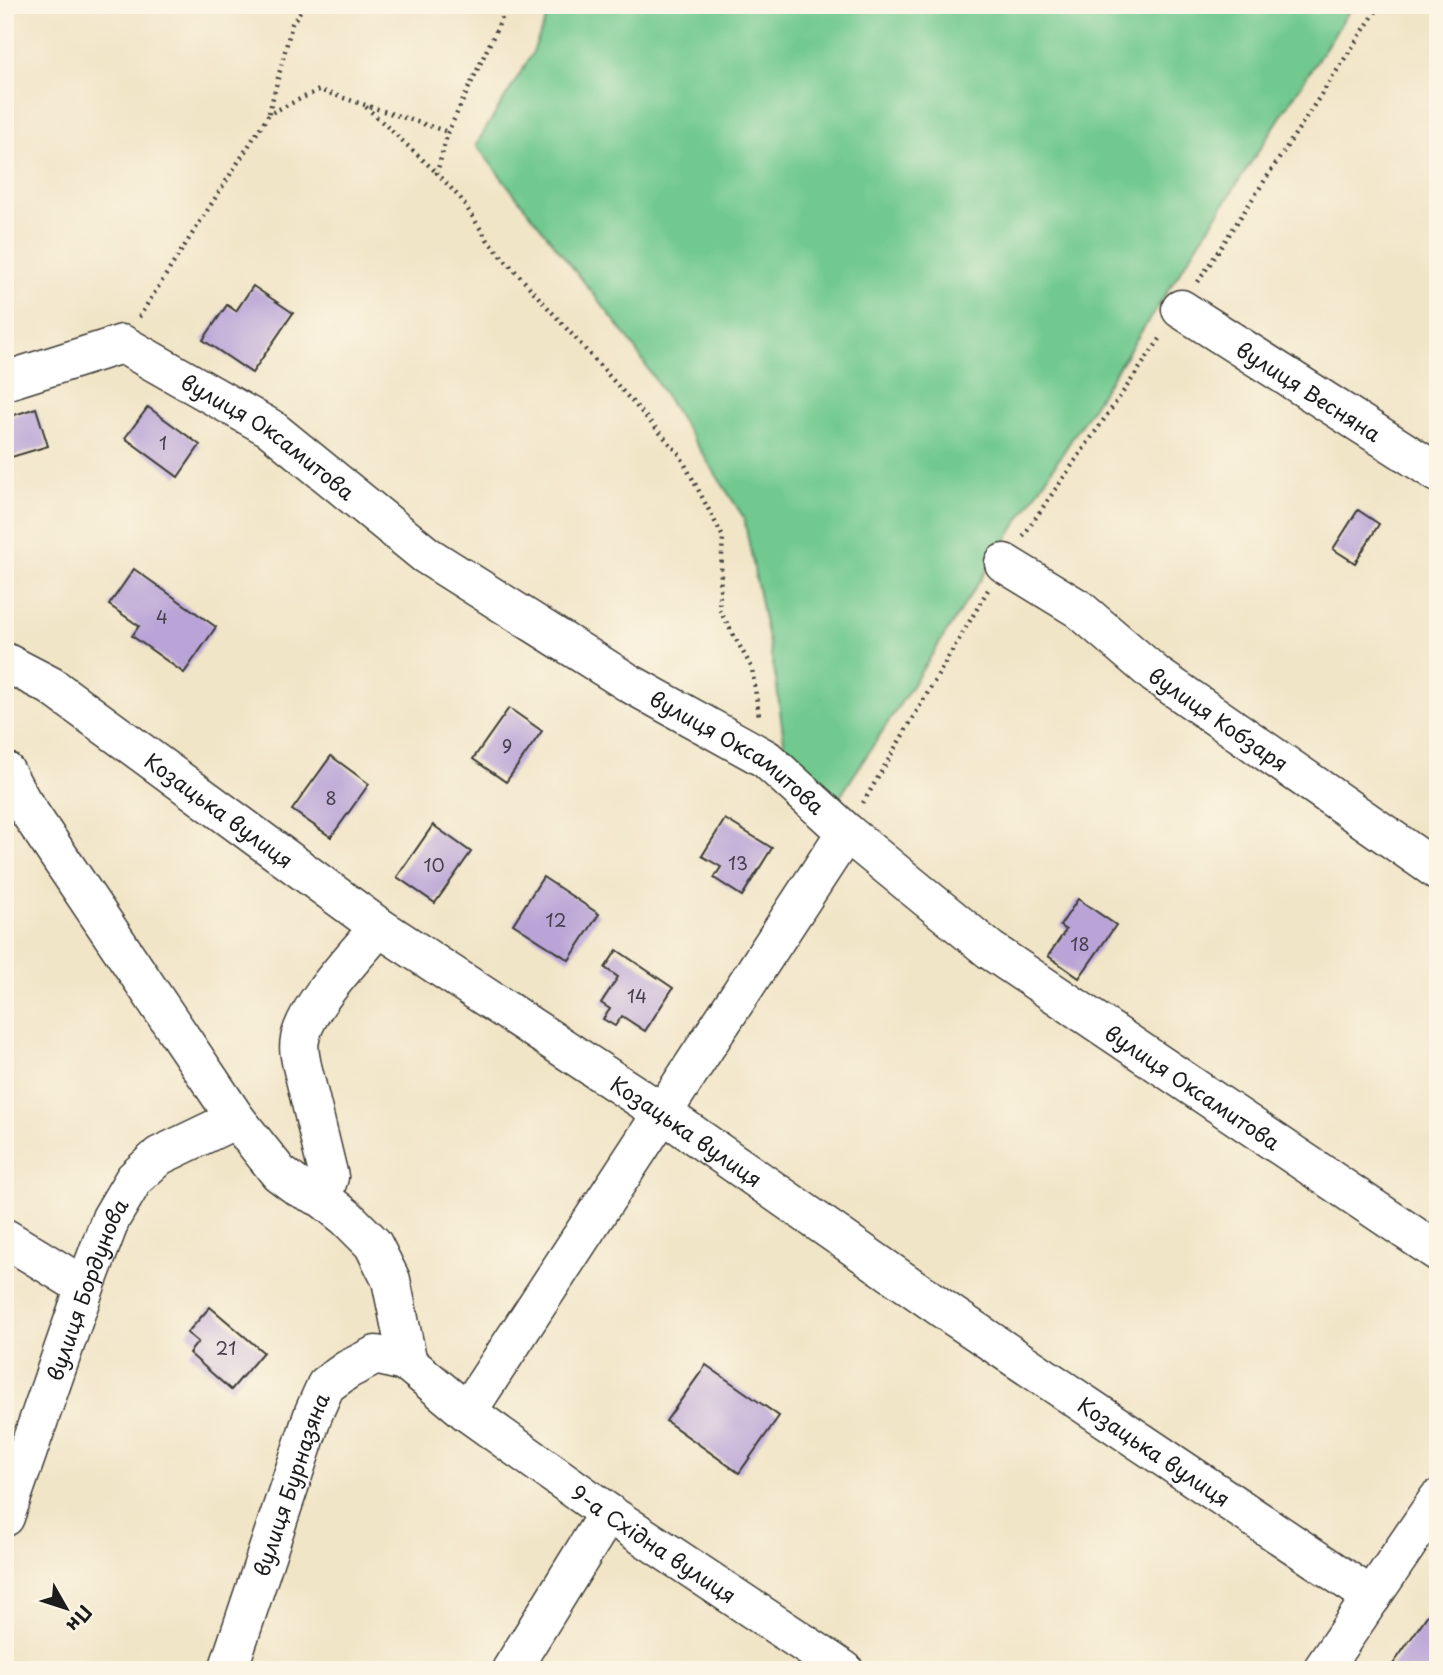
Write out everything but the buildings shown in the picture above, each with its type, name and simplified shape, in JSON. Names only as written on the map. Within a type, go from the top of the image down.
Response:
[{"type":"street","name":"вулиця Весняна","points":[[1181,309],[1438,472]]},
{"type":"street","points":[[5,381],[122,344]]},
{"type":"street","name":"вулиця Оксамитова","points":[[122,344],[270,429],[426,555],[629,683],[766,759],[846,832],[990,950],[1438,1252]]},
{"type":"street","name":"вулиця Кобзаря","points":[[1004,563],[1079,610],[1156,675],[1438,872]]},
{"type":"street","name":"Козацька вулиця","points":[[5,662],[51,686],[379,927],[661,1112],[953,1316],[1372,1597]]},
{"type":"street","points":[[5,771],[21,800],[236,1119],[279,1173],[322,1198],[347,1217],[373,1244],[391,1280],[408,1363]]},
{"type":"street","points":[[467,1412],[846,832]]},
{"type":"street","points":[[322,1198],[329,1177],[302,1066],[300,1036],[312,1012],[379,927]]},
{"type":"street","name":"вулиця Бордунова","points":[[5,1517],[111,1218],[134,1180],[159,1156],[236,1119]]},
{"type":"street","points":[[5,1238],[85,1287]]},
{"type":"street","name":"вулиця Бурназяна","points":[[228,1670],[314,1412],[327,1385],[347,1370],[376,1355],[408,1363]]},
{"type":"street","name":"9-а Східна вулиця","points":[[408,1363],[467,1412],[608,1513],[844,1670]]},
{"type":"street","points":[[1322,1670],[1438,1499]]},
{"type":"street","points":[[511,1670],[608,1513]]},
{"type":"path","points":[[122,344],[269,114],[292,24],[304,5]]},
{"type":"path","points":[[437,173],[449,132],[508,5]]},
{"type":"path","points":[[846,832],[1004,563],[1181,309],[1380,5]]},
{"type":"path","points":[[269,114],[319,90],[449,132]]},
{"type":"path","points":[[363,104],[461,199],[489,242],[680,455],[723,537],[719,609],[751,668],[766,759]]},
{"type":"green space","points":[[552,5],[1353,5],[832,809],[787,764],[776,680],[744,518],[628,338],[476,145],[532,54]]}]
